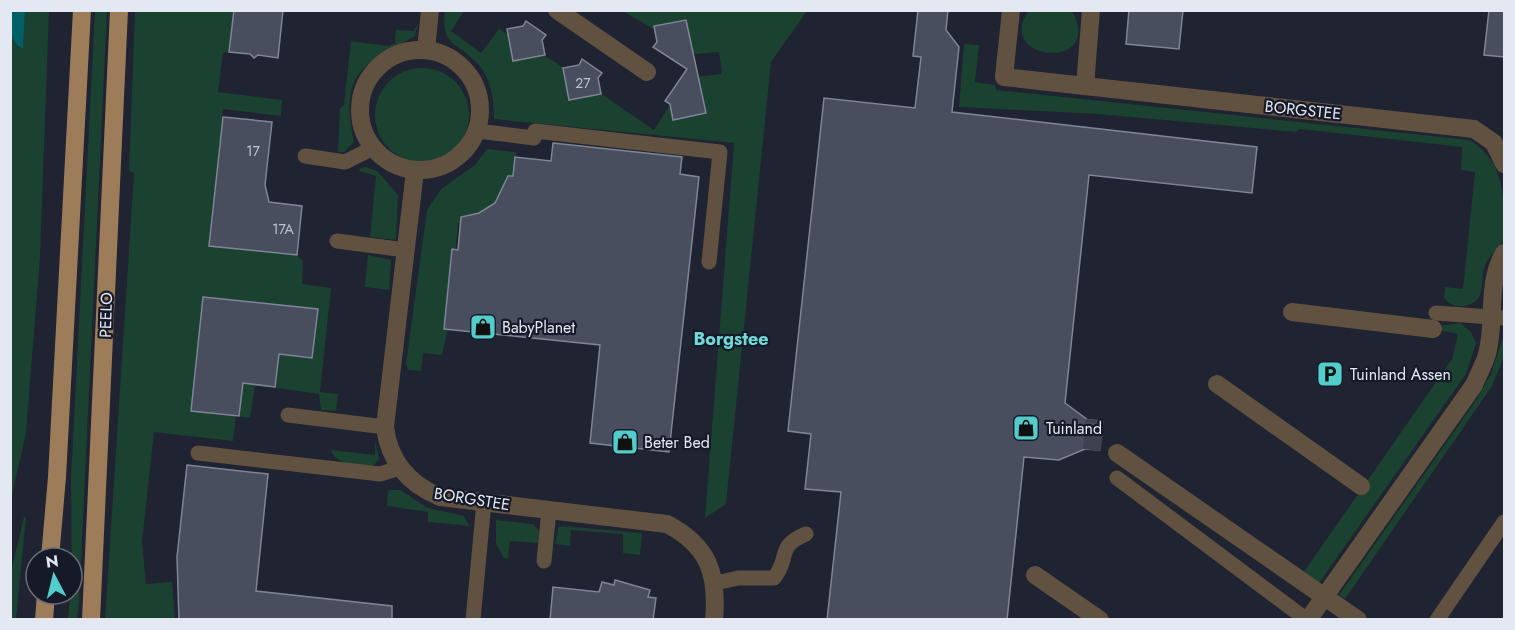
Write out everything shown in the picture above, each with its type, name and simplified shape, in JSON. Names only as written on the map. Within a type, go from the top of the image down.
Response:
[{"type":"main road","points":[[51,546],[57,477],[82,10]]},
{"type":"main road","name":"PEELO","points":[[91,620],[119,10]]},
{"type":"street","points":[[426,50],[430,10]]},
{"type":"street","points":[[557,10],[647,72]]},
{"type":"street","name":"BORGSTEE","points":[[1011,10],[1004,77],[1474,129],[1494,143],[1504,164]]},
{"type":"street","points":[[1085,86],[1091,10]]},
{"type":"street","points":[[426,50],[447,56],[465,69],[477,87],[481,109],[478,131],[471,145],[453,161],[431,170],[415,171],[391,164],[373,148],[363,131],[360,111],[363,91],[372,73],[387,59],[406,51],[426,50]]},
{"type":"street","name":"BORGSTEE","points":[[415,171],[386,427],[390,447],[400,468],[417,485],[440,497],[667,524],[692,541],[703,556],[716,583],[714,620]]},
{"type":"street","points":[[1308,620],[1474,385],[1487,354],[1498,317],[1498,264],[1504,253]]},
{"type":"street","points":[[1292,312],[1435,321]]},
{"type":"street","points":[[1216,384],[1361,486]]},
{"type":"street","points":[[1117,453],[1358,620]]},
{"type":"street","points":[[1035,575],[1100,620]]},
{"type":"lane","points":[[478,131],[534,138],[535,130],[720,152],[709,262]]},
{"type":"lane","points":[[305,156],[345,162],[373,148]]},
{"type":"lane","points":[[337,241],[405,250]]},
{"type":"lane","points":[[1435,321],[1498,317]]},
{"type":"lane","points":[[288,415],[386,427]]},
{"type":"lane","points":[[198,453],[381,474],[400,468]]},
{"type":"lane","points":[[1117,478],[1308,620]]},
{"type":"lane","points":[[473,620],[484,502]]},
{"type":"lane","points":[[544,561],[549,510]]},
{"type":"lane","points":[[1437,620],[1504,522]]},
{"type":"lane","points":[[716,583],[738,578],[774,578],[782,568],[784,550],[792,540],[806,534]]},
{"type":"shaded area","points":[[1029,10],[1072,11],[1078,31],[1074,44],[1064,51],[1049,53],[1035,49],[1025,41],[1022,27]]},
{"type":"shaded area","points":[[10,11],[25,11],[23,49],[13,38]]},
{"type":"shaded area","points":[[25,11],[49,11],[40,257],[26,433],[11,499],[11,33],[19,47],[23,49]]},
{"type":"shaded area","points":[[95,11],[107,11],[82,546],[72,546],[71,478]]},
{"type":"shaded area","points":[[135,11],[234,11],[229,52],[223,53],[218,92],[282,100],[281,116],[223,109],[209,245],[297,255],[303,261],[302,284],[331,288],[320,392],[338,394],[336,411],[321,410],[319,394],[255,385],[250,418],[236,416],[233,441],[154,432],[142,542],[146,584],[172,582],[175,619],[105,620],[134,173],[129,171]]},
{"type":"shaded area","points":[[445,11],[464,11],[451,31],[481,53],[499,29],[555,62],[654,130],[687,78],[722,74],[719,52],[696,54],[623,11],[807,11],[771,62],[726,504],[705,518],[734,143],[494,119],[492,96],[485,74],[469,55],[451,42],[445,30]]},
{"type":"shaded area","points":[[418,23],[415,36],[380,56],[359,74],[350,100],[354,142],[344,152],[338,152],[340,109],[344,105],[351,41],[388,46],[395,43],[396,30],[414,31]]},
{"type":"shaded area","points":[[964,44],[979,45],[975,82],[995,85],[996,90],[1470,140],[1480,147],[1493,164],[1498,173],[1503,194],[1504,239],[1486,262],[1480,296],[1472,304],[1464,306],[1455,306],[1444,298],[1445,287],[1463,289],[1475,172],[1461,170],[1462,147],[1300,129],[1296,132],[1098,114],[959,107]]},
{"type":"shaded area","points":[[422,68],[440,72],[455,82],[465,97],[469,115],[465,133],[455,148],[440,158],[422,162],[404,158],[389,148],[379,133],[375,115],[379,97],[389,82],[404,72]]},
{"type":"shaded area","points":[[487,149],[516,152],[514,181],[499,204],[475,218],[458,224],[448,329],[442,355],[423,353],[421,371],[408,370],[406,364],[427,210],[441,189],[475,165]]},
{"type":"shaded area","points":[[366,167],[377,171],[398,195],[396,240],[370,237],[376,176],[359,171],[360,168]]},
{"type":"shaded area","points":[[368,255],[391,260],[389,290],[365,287]]},
{"type":"shaded area","points":[[1460,323],[1471,332],[1476,343],[1466,374],[1319,583],[1301,576],[1452,359],[1458,334],[1438,330],[1440,326]]},
{"type":"shaded area","points":[[1504,334],[1503,359],[1492,386],[1345,599],[1339,595],[1477,399],[1491,374]]},
{"type":"shaded area","points":[[375,440],[379,459],[374,465],[343,462],[331,450],[375,455]]},
{"type":"shaded area","points":[[388,490],[400,490],[428,508],[464,516],[469,526],[428,522],[428,512],[387,506]]},
{"type":"shaded area","points":[[24,517],[26,517],[16,619],[11,619],[11,571]]},
{"type":"shaded area","points":[[496,520],[533,524],[539,531],[538,543],[510,541],[508,559],[504,558],[496,544]]},
{"type":"shaded area","points":[[562,526],[642,533],[640,555],[623,553],[623,534],[571,530],[570,546],[555,544],[558,528]]},
{"type":"shaded area","points":[[69,606],[79,606],[77,619],[68,620]]},
{"type":"building","points":[[234,10],[283,10],[278,58],[258,55],[254,58],[250,54],[229,52]]},
{"type":"building","points":[[918,10],[948,10],[946,30],[959,47],[952,112],[1257,147],[1252,193],[1089,175],[1065,403],[1088,420],[1102,421],[1099,450],[1085,449],[1059,460],[1024,457],[1007,620],[827,620],[841,492],[805,489],[811,434],[788,431],[824,98],[915,108],[921,57],[913,56]]},
{"type":"building","points":[[1129,10],[1183,10],[1179,49],[1126,44]]},
{"type":"building","points":[[1489,10],[1504,10],[1504,57],[1484,55]]},
{"type":"building","points":[[686,20],[706,113],[673,120],[670,104],[665,101],[687,69],[653,47],[657,42],[654,26]]},
{"type":"building","points":[[526,21],[546,35],[542,40],[545,55],[513,61],[507,29],[523,26]]},
{"type":"building","points":[[582,59],[602,73],[598,78],[601,94],[569,100],[563,68],[579,65]]},
{"type":"building","points":[[223,117],[272,122],[265,185],[269,202],[302,206],[297,255],[209,246]]},
{"type":"building","points":[[553,143],[682,157],[680,174],[699,177],[669,452],[590,443],[600,345],[444,329],[452,249],[458,250],[461,217],[479,213],[495,203],[508,176],[513,176],[515,157],[551,161]]},
{"type":"building","points":[[203,297],[318,309],[312,358],[279,354],[275,387],[243,383],[239,416],[191,411]]},
{"type":"building","points":[[187,465],[268,474],[256,591],[392,606],[392,620],[179,620],[177,557]]},
{"type":"building","points":[[615,580],[650,590],[648,597],[656,598],[653,620],[550,620],[553,587],[599,592],[602,582],[614,585]]},
{"type":"tunnel","points":[[1092,450],[1095,420]]},
{"type":"place","name":"BabyPlanet","points":[[483,327]]},
{"type":"place","name":"Tuinland Assen","points":[[1330,374]]},
{"type":"place","name":"Tuinland","points":[[1026,428]]},
{"type":"place","name":"Beter Bed","points":[[625,442]]},
{"type":"district","name":"Borgstee","points":[[731,339]]}]
